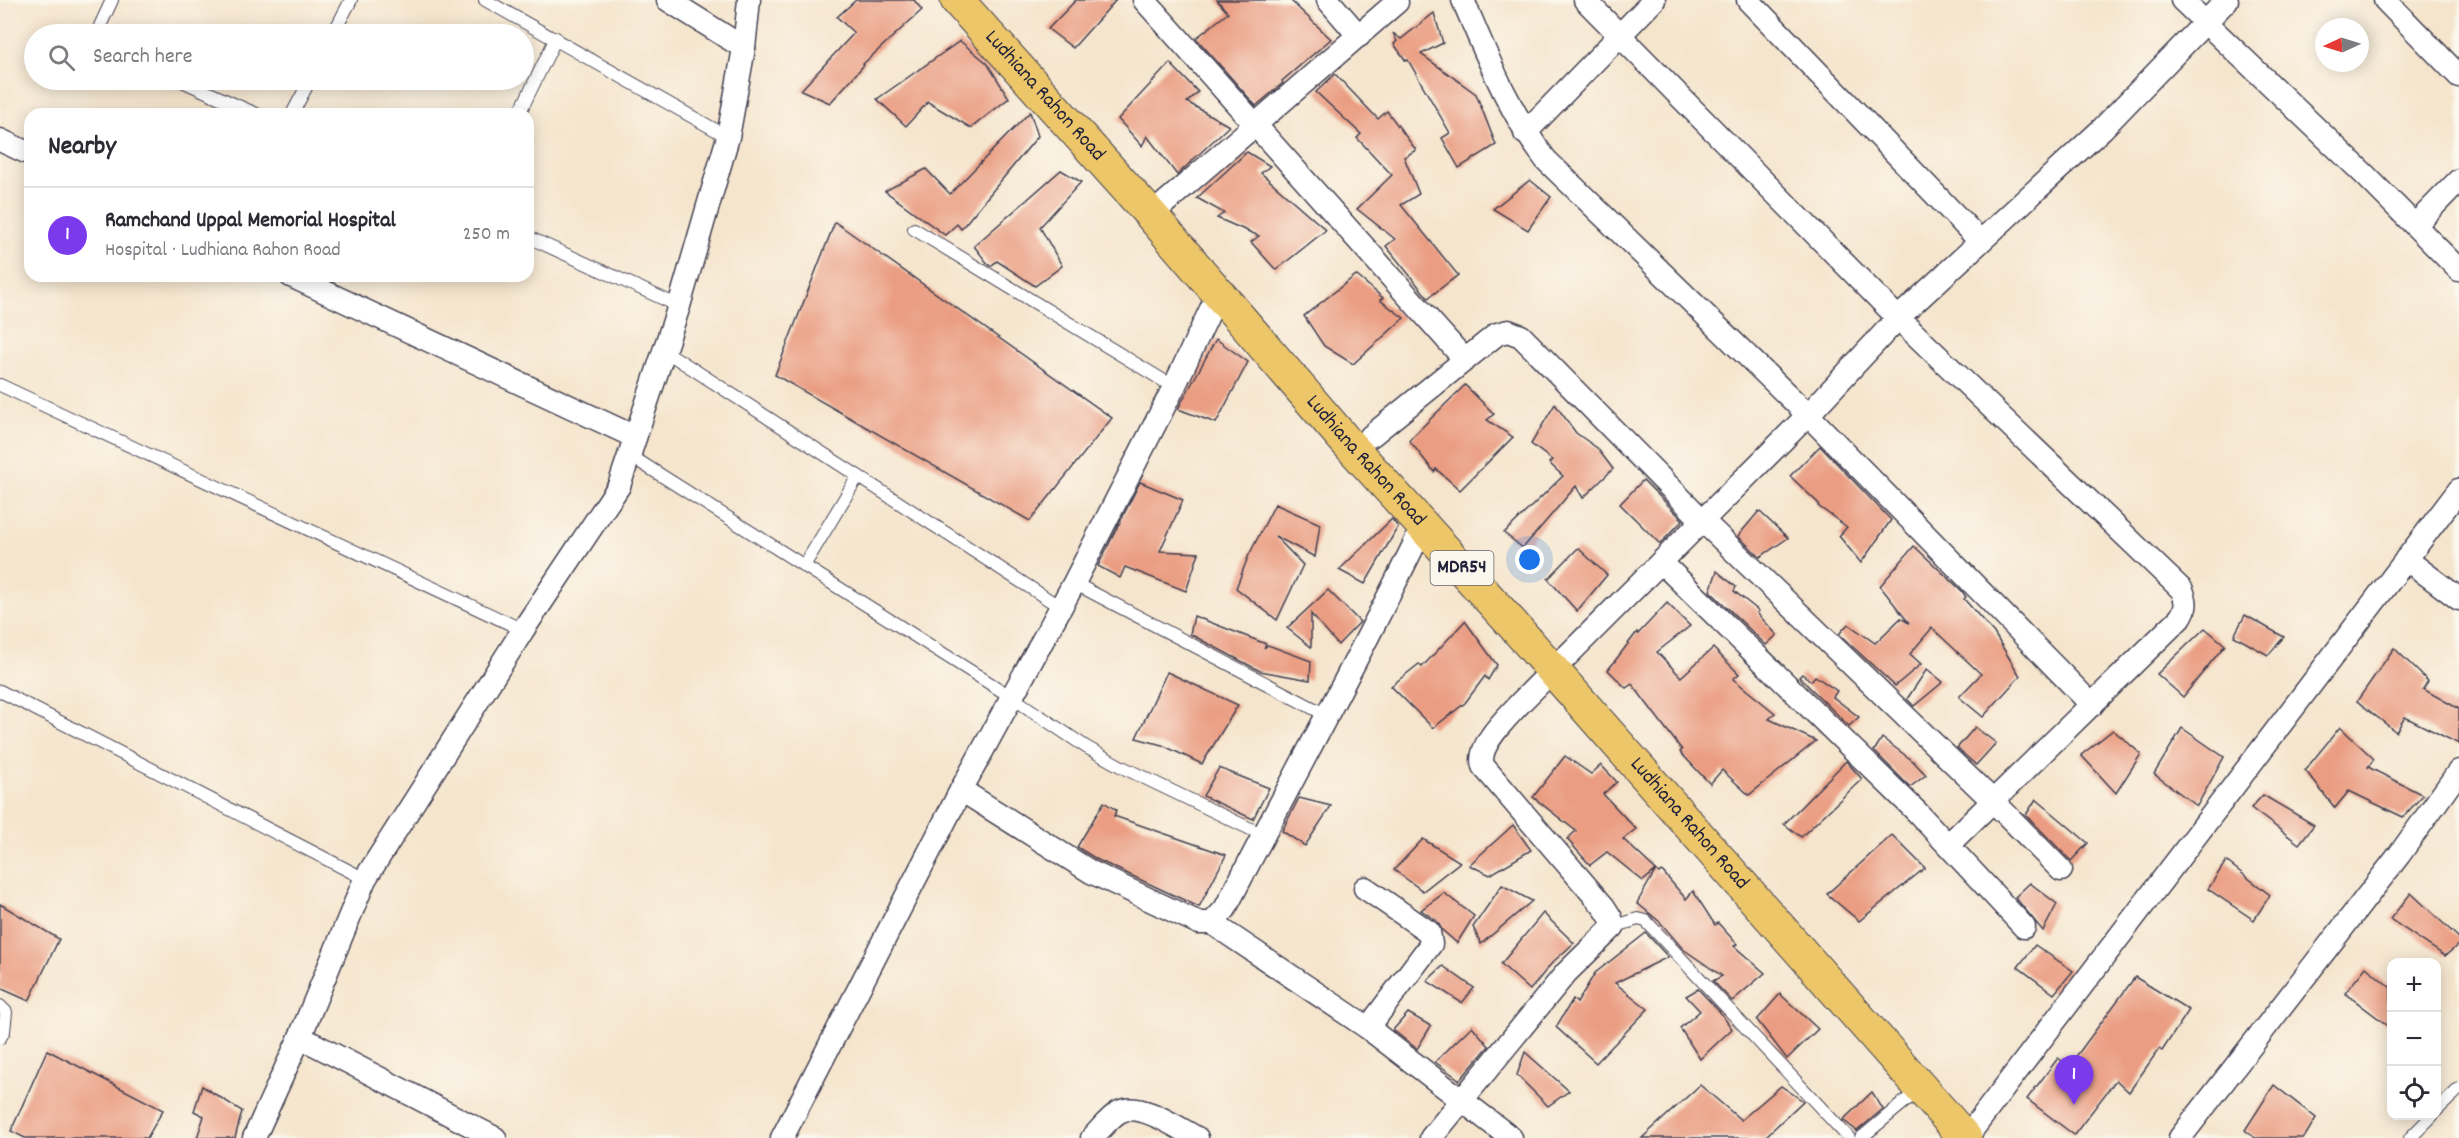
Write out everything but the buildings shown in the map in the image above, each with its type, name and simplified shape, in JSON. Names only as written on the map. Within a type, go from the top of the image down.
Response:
[{"type":"main road","name":"Ludhiana Rahon Road","points":[[957,0],[1158,209],[1232,282],[1371,436],[1671,802],[1920,1089],[1974,1135]]},
{"type":"main road","name":"Ludhiana Rahon Road","points":[[985,0],[1158,209],[1218,294],[1423,526],[1684,790],[1974,1135]]},
{"type":"street","points":[[668,0],[744,48]]},
{"type":"street","points":[[254,1138],[300,1036],[365,879],[523,630],[619,486],[665,351],[728,137],[744,48],[749,0]]},
{"type":"street","points":[[1144,0],[1465,360]]},
{"type":"street","points":[[1328,0],[1359,36]]},
{"type":"street","points":[[1463,0],[1506,100],[1525,133],[1546,160],[1808,415],[2092,705]]},
{"type":"street","points":[[1585,0],[1898,318],[2182,590],[2186,600],[2186,609],[2180,618],[1948,845]]},
{"type":"street","points":[[1525,133],[1654,0]]},
{"type":"street","points":[[1748,0],[1980,241]]},
{"type":"street","points":[[2182,0],[2459,270]]},
{"type":"street","points":[[1431,1138],[1566,973],[1612,927],[1611,918],[1604,907],[1483,766],[1480,758],[1483,749],[1494,733],[1522,700],[1808,415],[1898,318],[2102,129],[2227,0]]},
{"type":"street","points":[[2385,0],[2459,76]]},
{"type":"street","points":[[1158,209],[1397,2]]},
{"type":"street","points":[[0,140],[24,151]]},
{"type":"street","points":[[2415,225],[2459,180]]},
{"type":"street","points":[[303,282],[632,446]]},
{"type":"street","points":[[782,1138],[961,790],[1074,583],[1174,387],[1218,294]]},
{"type":"street","points":[[1371,436],[1497,334],[1508,331],[1521,336],[1703,521],[1994,802],[2061,870]]},
{"type":"street","points":[[1974,1135],[2459,490]]},
{"type":"street","points":[[1212,923],[1225,909],[1328,717],[1378,621],[1423,526]]},
{"type":"street","points":[[2406,559],[2459,599]]},
{"type":"street","points":[[1661,562],[1948,845],[2024,927]]},
{"type":"street","points":[[2180,1138],[2400,855],[2459,771]]},
{"type":"street","points":[[961,790],[1090,872],[1199,923],[1212,923],[1368,1029],[1511,1138]]},
{"type":"street","points":[[1365,888],[1429,932],[1432,938],[1431,944],[1368,1029]]},
{"type":"street","points":[[300,1036],[495,1138]]},
{"type":"street","points":[[1092,1138],[1118,1112],[1132,1108],[1144,1111],[1197,1138]]},
{"type":"lane","points":[[101,24],[112,0]]},
{"type":"lane","points":[[338,24],[351,0]]},
{"type":"lane","points":[[485,0],[530,24]]},
{"type":"lane","points":[[534,26],[728,137]]},
{"type":"lane","points":[[534,83],[556,38]]},
{"type":"lane","points":[[202,90],[243,108]]},
{"type":"lane","points":[[295,108],[305,90]]},
{"type":"lane","points":[[522,108],[531,90]]},
{"type":"lane","points":[[914,229],[1174,387]]},
{"type":"lane","points":[[534,240],[679,306]]},
{"type":"lane","points":[[665,351],[1060,607]]},
{"type":"lane","points":[[0,385],[523,630]]},
{"type":"lane","points":[[632,446],[804,566],[1013,698],[1086,747],[1122,767],[1263,835]]},
{"type":"lane","points":[[804,566],[858,476]]},
{"type":"lane","points":[[1074,583],[1328,717]]},
{"type":"lane","points":[[0,691],[365,879]]},
{"type":"lane","points":[[1612,927],[1638,919],[1646,921],[1849,1138]]},
{"type":"lane","points":[[0,1006],[6,1012],[4,1031],[0,1038]]},
{"type":"lane","points":[[1861,1138],[1920,1089]]},
{"type":"lane","points":[[2441,1106],[2459,1089]]},
{"type":"lane","points":[[2410,1138],[2428,1120]]},
{"type":"place","name":"Ramchand Uppal Memorial Hospital","points":[[2074,1105]]}]
